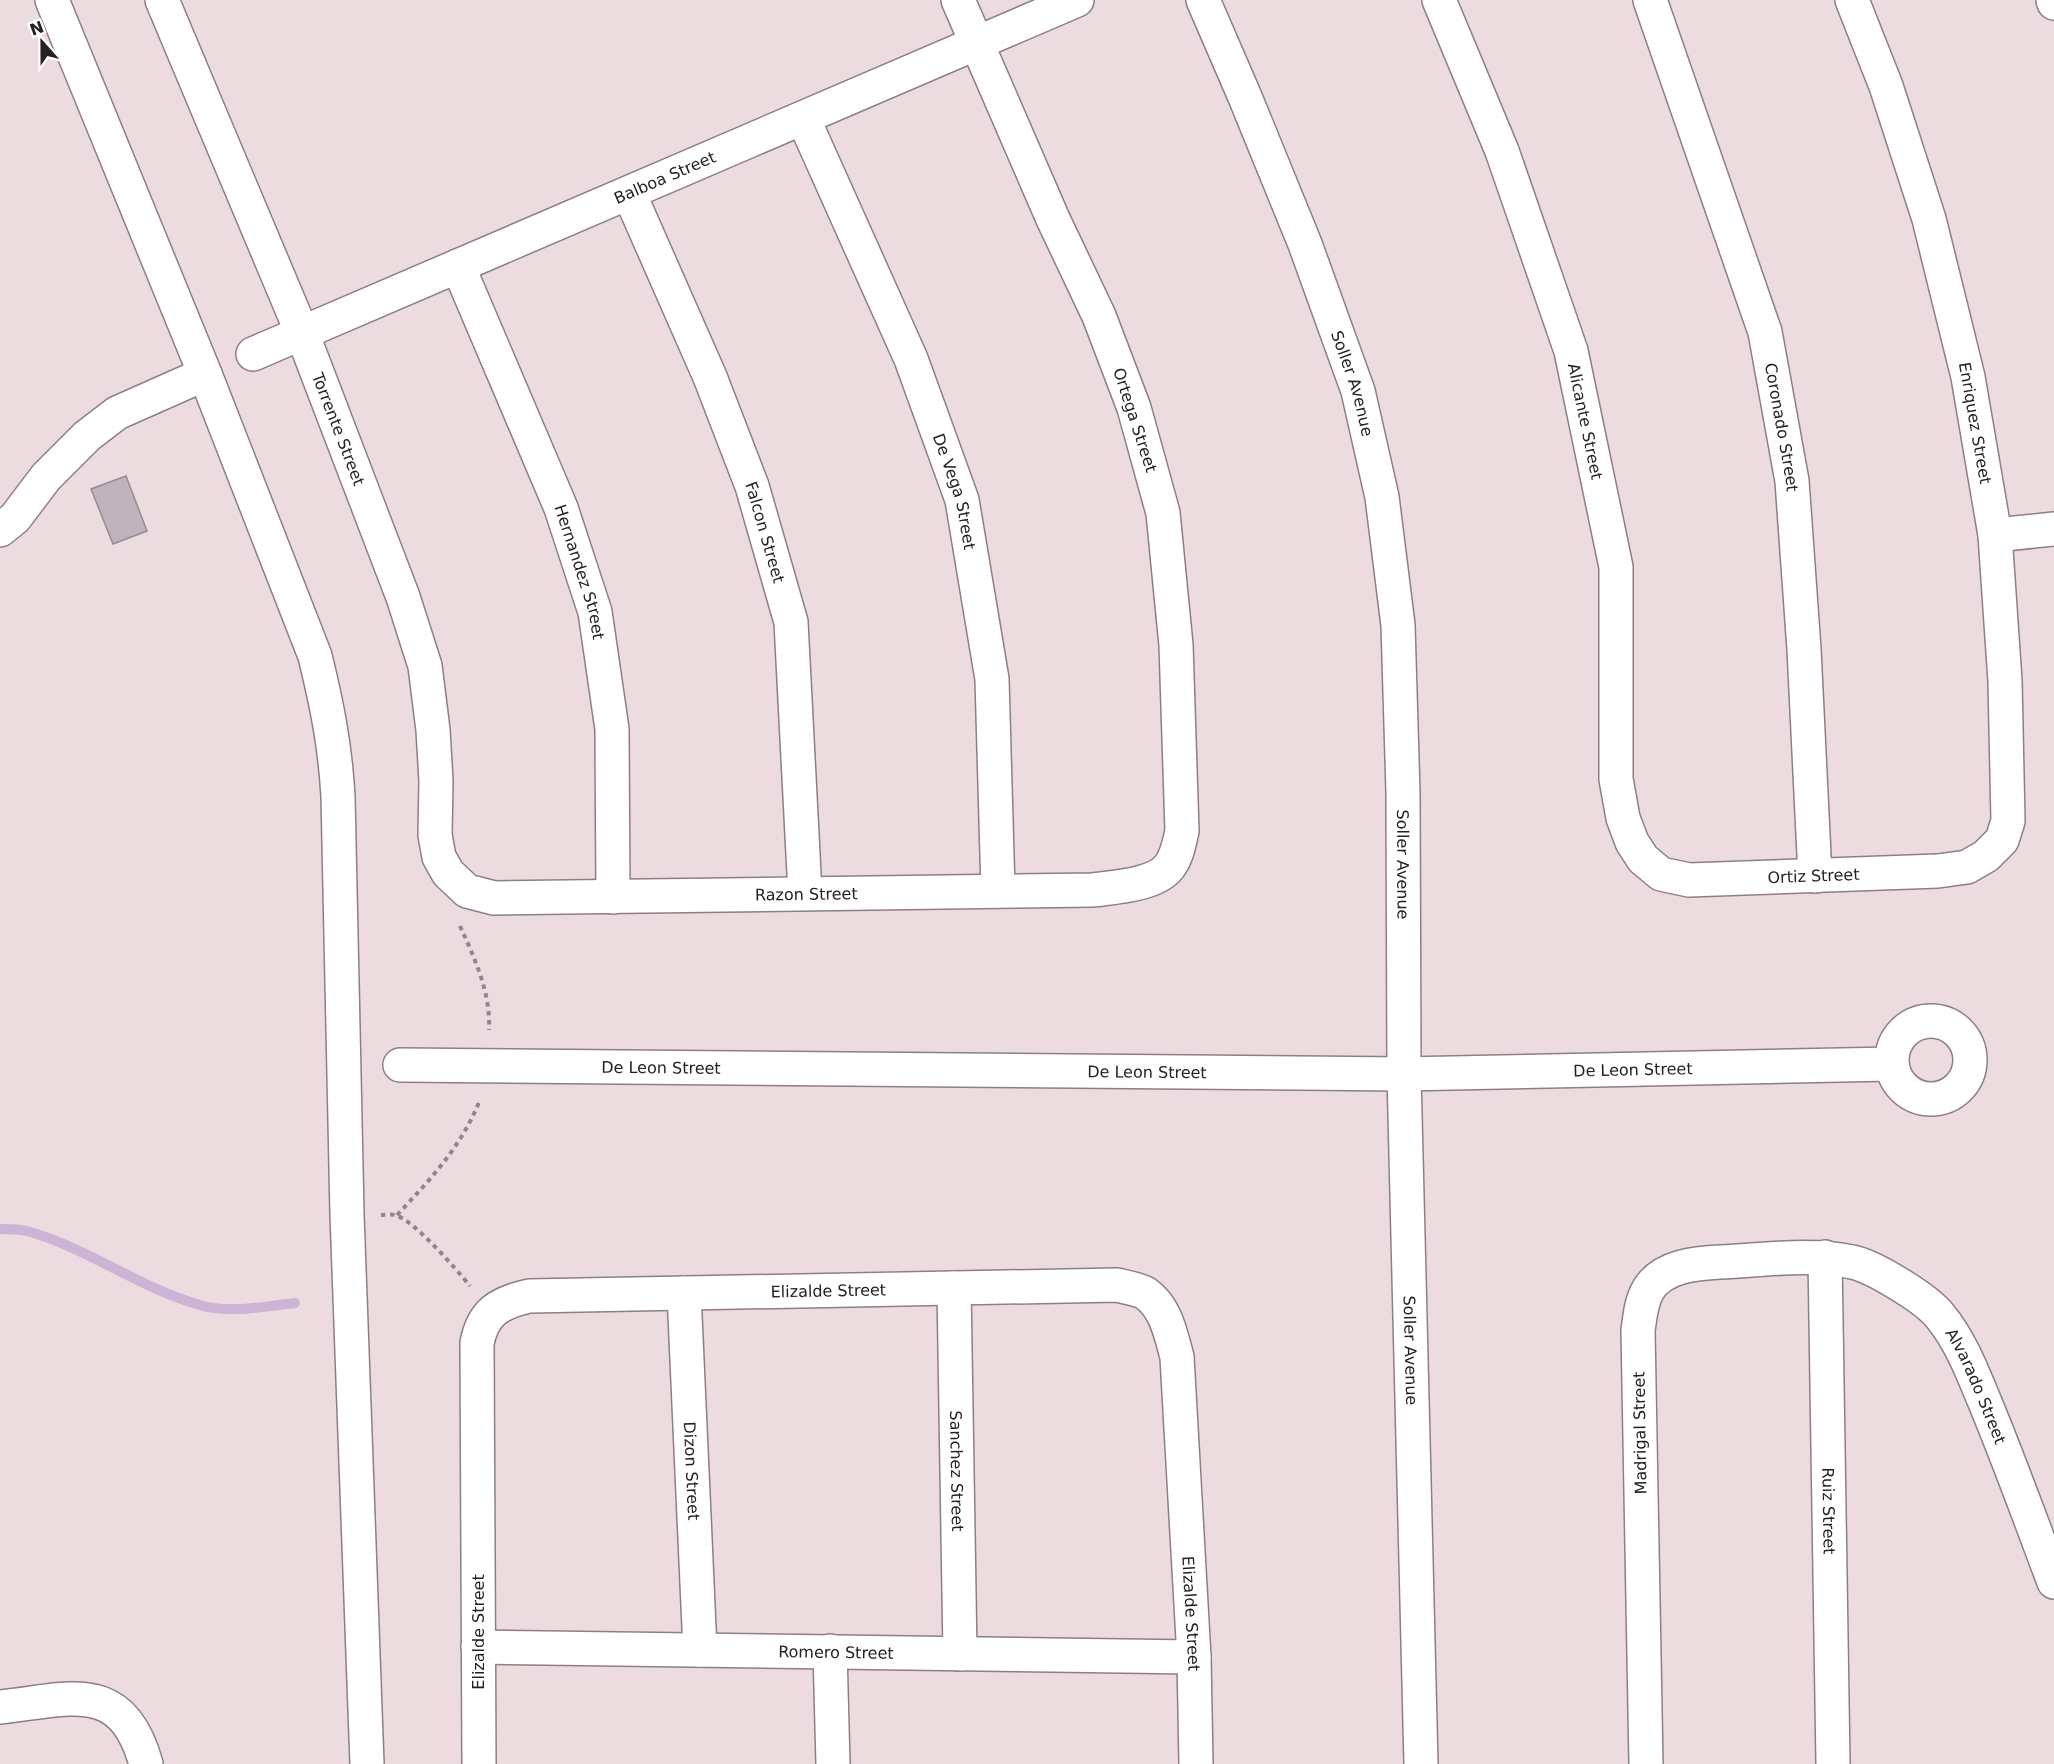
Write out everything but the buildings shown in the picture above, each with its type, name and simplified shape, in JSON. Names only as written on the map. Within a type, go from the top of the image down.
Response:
[{"type":"street","points":[[52,0],[205,375],[315,656],[335,748],[343,974],[347,1214],[367,1764]]},
{"type":"street","name":"Torrente Street","points":[[162,0],[302,333],[403,597],[425,666],[433,730],[436,781],[435,835],[439,856],[448,873]]},
{"type":"street","name":"Ortega Street","points":[[958,0],[1053,219],[1099,316],[1134,408],[1163,513],[1176,645],[1182,831],[1178,850],[1169,868]]},
{"type":"street","name":"Balboa Street","points":[[253,354],[1077,0]]},
{"type":"street","name":"Soller Avenue","points":[[1203,0],[1305,244],[1358,391],[1382,497],[1398,626],[1403,792],[1404,1074],[1421,1764]]},
{"type":"street","name":"Alicante Street","points":[[1439,0],[1502,151],[1571,351],[1616,567],[1616,779],[1623,818],[1632,842],[1644,859]]},
{"type":"street","name":"Coronado Street","points":[[1650,0],[1765,332],[1792,482],[1804,649],[1815,876]]},
{"type":"street","name":"Enriquez Street","points":[[1852,0],[1886,86],[1929,219],[1968,377],[1995,535],[2005,681],[2008,821],[2002,840],[1986,856]]},
{"type":"street","name":"De Vega Street","points":[[803,118],[911,359],[962,500],[992,679],[998,891]]},
{"type":"street","name":"Falcon Street","points":[[629,193],[710,377],[752,486],[791,622],[805,893]]},
{"type":"street","name":"Hernandez Street","points":[[458,266],[561,508],[595,612],[612,729],[613,897]]},
{"type":"street","points":[[0,530],[15,518],[46,477],[102,424],[117,413],[205,375]]},
{"type":"street","points":[[1995,535],[2054,529]]},
{"type":"street","name":"Ortiz Street","points":[[1644,859],[1661,874],[1689,880],[1938,871],[1967,867],[1986,856]]},
{"type":"street","name":"Razon Street","points":[[448,873],[467,891],[494,898],[1093,890],[1124,886],[1154,878],[1169,868]]},
{"type":"street","name":"De Leon Street","points":[[400,1065],[1404,1074],[1892,1064]]},
{"type":"street","name":"Alvarado Street","points":[[1825,1257],[1855,1262],[1886,1276],[1939,1314],[1967,1361],[2006,1451],[2054,1582]]},
{"type":"street","name":"Madrigal Street","points":[[1646,1764],[1638,1330],[1644,1300],[1648,1290],[1659,1278],[1675,1269],[1698,1263],[1825,1257]]},
{"type":"street","name":"Ruiz Street","points":[[1825,1257],[1833,1764]]},
{"type":"street","name":"Elizalde Street","points":[[479,1764],[477,1343],[480,1327],[492,1312],[507,1301],[529,1296],[1117,1285],[1144,1293],[1160,1308],[1170,1331],[1177,1358],[1194,1657],[1196,1764]]},
{"type":"street","name":"Sanchez Street","points":[[954,1288],[960,1653]]},
{"type":"street","name":"Dizon Street","points":[[684,1293],[700,1650]]},
{"type":"street","name":"Romero Street","points":[[478,1647],[1194,1657]]},
{"type":"street","points":[[830,1651],[833,1764]]},
{"type":"street","points":[[0,1707],[89,1698],[112,1706],[131,1727],[146,1764]]},
{"type":"path","points":[[397,1215],[438,1249],[492,1312]]},
{"type":"waterway","points":[[0,1229],[24,1230],[49,1238],[156,1289],[211,1308],[235,1309],[295,1303]]}]
